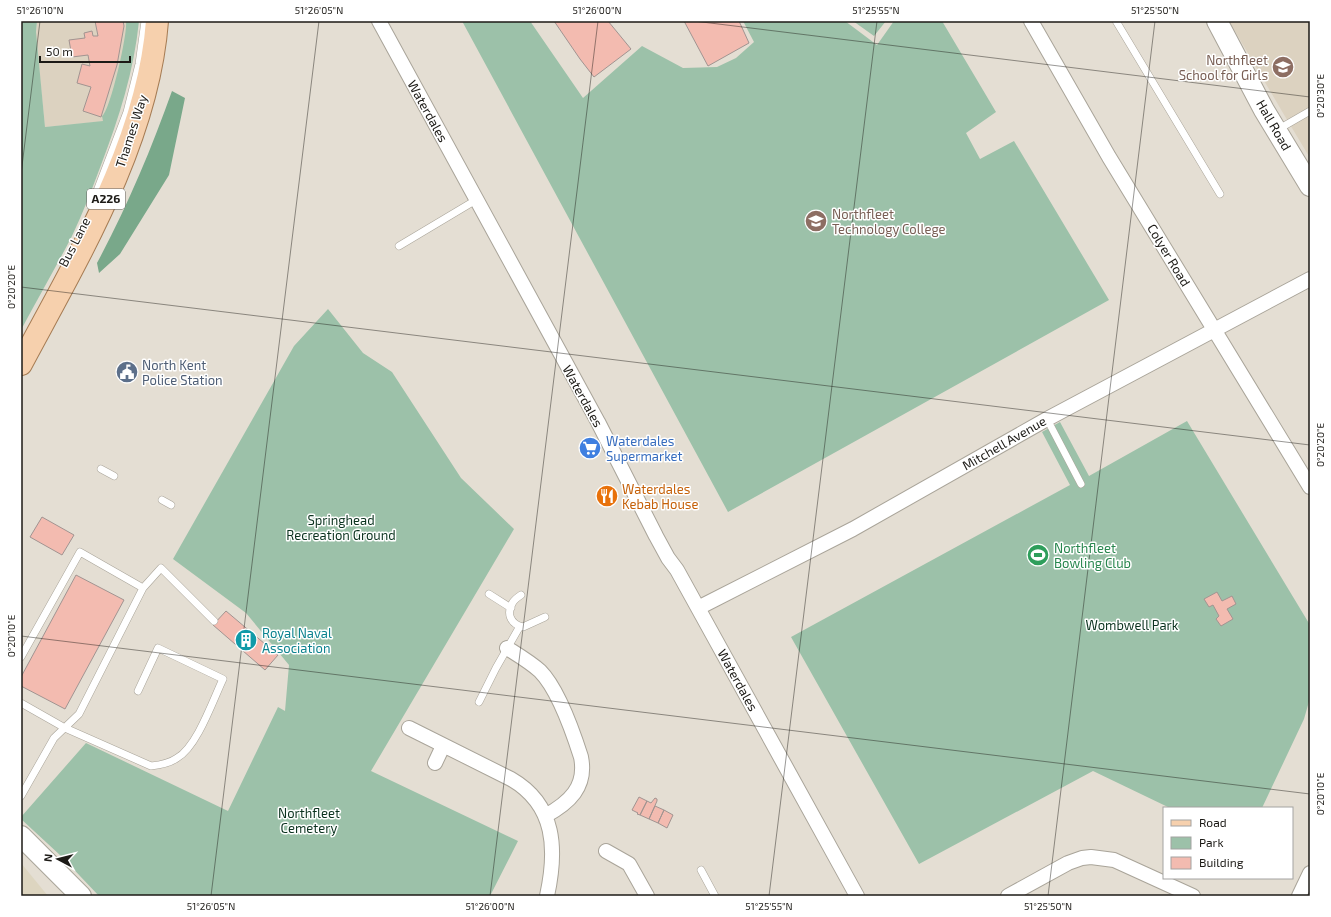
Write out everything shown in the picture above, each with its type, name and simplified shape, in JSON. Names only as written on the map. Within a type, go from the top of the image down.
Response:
[{"type":"main road","name":"Thames Way","points":[[21,364],[78,258],[110,190],[130,141],[142,102],[150,68],[157,21]]},
{"type":"street","name":"Waterdales","points":[[379,21],[624,470],[630,488],[668,558],[677,570],[857,896]]},
{"type":"street","name":"Colyer Road","points":[[1031,21],[1109,157],[1310,487]]},
{"type":"street","name":"Hall Road","points":[[1217,21],[1264,110],[1310,186]]},
{"type":"street","name":"Mitchell Avenue","points":[[698,608],[853,528],[1047,419],[1310,279]]},
{"type":"street","points":[[507,648],[533,665],[541,672],[551,685],[558,698],[581,757],[581,776],[574,793],[565,804],[546,816]]},
{"type":"street","points":[[409,728],[517,783],[531,795],[546,816],[551,833],[552,867],[547,896]]},
{"type":"street","points":[[435,763],[443,746]]},
{"type":"street","points":[[21,836],[81,896]]},
{"type":"street","points":[[606,851],[628,864],[647,896]]},
{"type":"street","points":[[1008,896],[1068,863],[1082,858],[1092,857],[1114,860],[1193,896]]},
{"type":"street","points":[[1299,896],[1310,873]]},
{"type":"lane","name":"Bus Lane","points":[[91,208],[127,112],[139,64],[145,21]]},
{"type":"lane","points":[[1116,21],[1220,194]]},
{"type":"lane","points":[[1277,130],[1310,111]]},
{"type":"lane","points":[[399,246],[476,200]]},
{"type":"lane","points":[[1047,419],[1081,484]]},
{"type":"lane","points":[[101,469],[114,476]]},
{"type":"lane","points":[[162,500],[171,505]]},
{"type":"lane","points":[[21,657],[80,552],[143,588]]},
{"type":"lane","points":[[21,796],[54,738],[79,714],[143,588],[161,568],[214,621]]},
{"type":"lane","points":[[489,594],[511,608]]},
{"type":"lane","points":[[521,595],[513,602],[510,619],[523,627],[545,617]]},
{"type":"lane","points":[[479,702],[520,626]]},
{"type":"lane","points":[[21,703],[65,728],[151,766],[163,764],[178,758],[186,751],[199,733],[223,679],[158,648],[138,691]]},
{"type":"lane","points":[[701,870],[715,896]]},
{"type":"shaded area","points":[[37,21],[133,21],[108,121],[45,127],[36,36]]},
{"type":"shaded area","name":"Northfleet School for Girls","points":[[1229,21],[1310,21],[1310,158],[1283,113]]},
{"type":"shaded area","points":[[21,863],[48,896],[21,896]]},
{"type":"green space","points":[[21,21],[37,21],[36,32],[45,127],[103,121],[102,116],[109,101],[118,72],[126,21],[139,21],[137,40],[125,94],[114,130],[84,210],[72,236],[21,330]]},
{"type":"green space","name":"Northfleet Technology College","points":[[462,21],[530,21],[583,98],[642,46],[683,68],[717,67],[736,58],[754,42],[743,21],[845,21],[877,45],[894,21],[942,21],[996,112],[966,133],[980,159],[1014,141],[1109,300],[728,512]]},
{"type":"green space","points":[[853,21],[886,21],[874,36]]},
{"type":"green space","points":[[172,91],[185,98],[169,175],[120,254],[99,273],[97,263],[138,178]]},
{"type":"green space","points":[[328,309],[363,353],[392,372],[461,478],[514,529],[371,771],[518,841],[490,896],[99,896],[61,856],[21,819],[21,817],[86,743],[228,811],[278,707],[285,711],[289,665],[246,613],[173,559],[294,346]]},
{"type":"green space","name":"Wombwell Park","points":[[1187,421],[1310,625],[1310,698],[1304,719],[1262,807],[1168,807],[1093,771],[919,864],[791,637],[1070,485],[1042,432],[1060,422],[1089,476]]},
{"type":"building","points":[[95,21],[123,21],[124,26],[117,65],[101,117],[83,111],[91,87],[77,83],[82,64],[90,66],[88,55],[72,57],[69,40],[85,38],[84,33],[92,31],[93,36],[98,36]]},
{"type":"building","points":[[554,21],[608,21],[631,49],[594,77]]},
{"type":"building","points":[[684,21],[739,21],[749,43],[708,66]]},
{"type":"building","points":[[42,517],[74,535],[62,555],[30,537]]},
{"type":"building","points":[[76,575],[124,600],[65,709],[21,686],[21,677]]},
{"type":"building","points":[[1217,592],[1222,601],[1232,596],[1236,604],[1227,609],[1233,619],[1221,626],[1216,619],[1219,616],[1213,605],[1209,607],[1204,599]]},
{"type":"building","name":"Royal Naval Association","points":[[226,611],[278,655],[265,670],[213,625]]},
{"type":"building","points":[[639,797],[647,801],[640,815],[632,810]]},
{"type":"building","points":[[655,798],[657,801],[649,819],[640,815],[647,801],[651,803]]},
{"type":"building","points":[[655,806],[664,810],[658,823],[649,819]]},
{"type":"building","points":[[664,810],[673,815],[667,828],[658,823]]},
{"type":"place","name":"Northfleet School for Girls","points":[[1283,67]]},
{"type":"place","name":"Northfleet Technology College","points":[[816,221]]},
{"type":"place","name":"North Kent Police Station","points":[[127,372]]},
{"type":"place","name":"Waterdales Supermarket","points":[[590,448]]},
{"type":"place","name":"Waterdales Kebab House","points":[[607,496]]},
{"type":"place","name":"Northfleet Bowling Club","points":[[1038,555]]},
{"type":"place","name":"Royal Naval Association","points":[[246,640]]},
{"type":"park label","name":"Springhead Recreation Ground","points":[[341,528]]},
{"type":"park label","name":"Northfleet Cemetery","points":[[309,820]]}]
